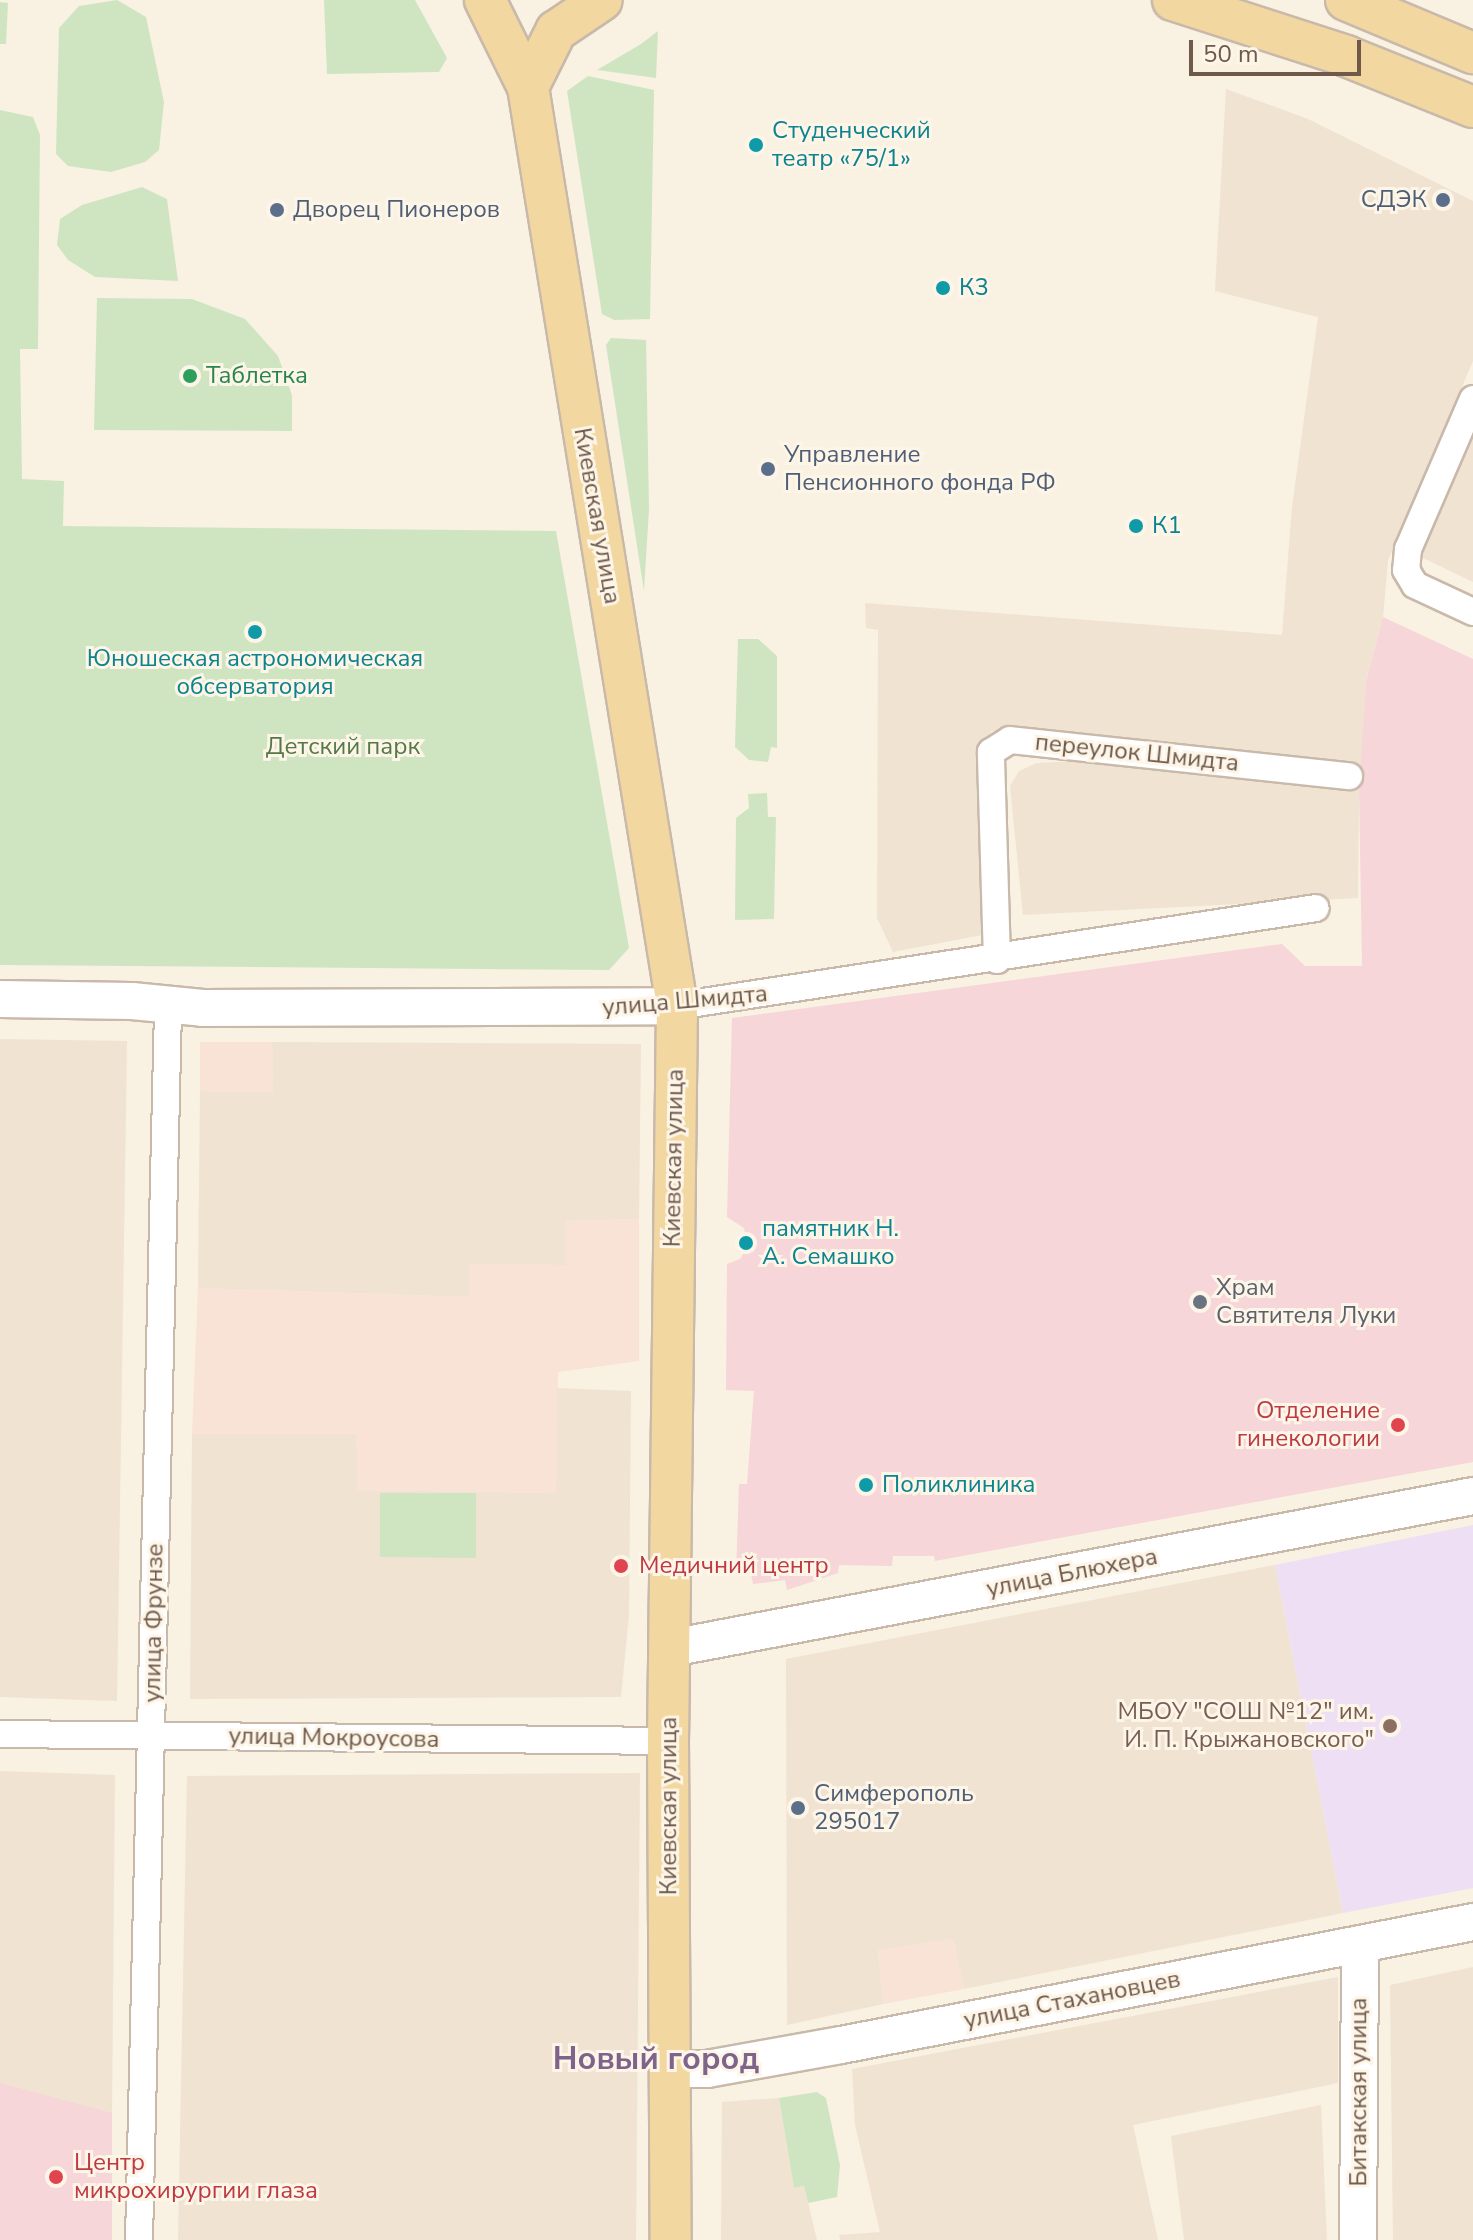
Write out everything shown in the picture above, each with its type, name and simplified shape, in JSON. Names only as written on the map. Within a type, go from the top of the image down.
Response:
[{"type":"main road","name":"Киевская улица","points":[[485,0],[528,87],[677,1006],[668,1741],[671,2240]]},
{"type":"main road","points":[[528,87],[556,31],[602,0]]},
{"type":"main road","points":[[1173,0],[1333,51],[1473,107]]},
{"type":"main road","points":[[1346,0],[1473,53]]},
{"type":"street","points":[[1473,399],[1408,549],[1406,570],[1415,585],[1473,612]]},
{"type":"street","name":"переулок Шмидта","points":[[997,960],[991,752],[1010,740],[1349,776]]},
{"type":"street","name":"улица Шмидта","points":[[0,999],[168,1005],[677,1006],[997,960],[1316,908]]},
{"type":"street","name":"улица Фрунзе","points":[[139,2240],[168,1005]]},
{"type":"street","name":"улица Блюхера","points":[[671,1648],[1473,1496]]},
{"type":"street","name":"улица Мокроусова","points":[[0,1734],[668,1741]]},
{"type":"street","name":"улица Стахановцев","points":[[671,2069],[707,2069],[841,2045],[1473,1922]]},
{"type":"street","name":"Битакская улица","points":[[1358,2240],[1360,1944]]},
{"type":"shaded area","points":[[1226,89],[1308,119],[1473,201],[1473,361],[1388,560],[1383,617],[1366,682],[1362,766],[991,731],[998,932],[893,952],[877,918],[878,630],[866,628],[865,603],[1282,635],[1292,507],[1318,317],[1215,291]]},
{"type":"shaded area","points":[[1473,432],[1473,582],[1421,557]]},
{"type":"shaded area","points":[[1383,617],[1473,659],[1473,1462],[935,1561],[934,1556],[893,1556],[892,1566],[839,1565],[838,1573],[787,1590],[785,1580],[753,1584],[751,1574],[736,1576],[739,1484],[747,1484],[754,1391],[726,1390],[727,1264],[740,1259],[748,1246],[744,1228],[727,1217],[732,1018],[1282,944],[1305,966],[1362,966],[1359,790],[1366,682]]},
{"type":"shaded area","points":[[1120,759],[1359,790],[1358,898],[1023,915],[1010,786],[1019,771],[1037,763]]},
{"type":"shaded area","points":[[0,1039],[127,1041],[117,1701],[0,1697]]},
{"type":"shaded area","points":[[200,1042],[272,1042],[273,1092],[200,1091]]},
{"type":"shaded area","points":[[272,1042],[641,1044],[639,1219],[567,1221],[567,1265],[469,1264],[469,1297],[198,1288],[200,1091],[273,1092]]},
{"type":"shaded area","points":[[639,1219],[639,1361],[558,1372],[556,1493],[357,1490],[356,1434],[192,1434],[198,1288],[469,1297],[469,1264],[566,1265],[566,1221]]},
{"type":"shaded area","points":[[557,1388],[631,1391],[629,1614],[621,1697],[190,1699],[192,1434],[357,1434],[358,1490],[556,1493]]},
{"type":"shaded area","name":"МБОУ \"СОШ №12\" им. И. П. Крыжановского\"","points":[[1473,1525],[1473,1888],[1343,1913],[1275,1565]]},
{"type":"shaded area","points":[[1275,1565],[1343,1913],[964,1989],[953,1939],[878,1951],[883,2004],[787,2025],[786,1659]]},
{"type":"shaded area","points":[[0,1771],[115,1775],[112,2113],[25,2115],[0,2101]]},
{"type":"shaded area","points":[[640,1773],[636,2240],[178,2240],[187,1776]]},
{"type":"shaded area","points":[[953,1939],[964,1989],[883,2004],[878,1950]]},
{"type":"shaded area","points":[[1473,1967],[1473,2240],[1393,2240],[1390,1985]]},
{"type":"shaded area","points":[[1338,1977],[1338,2083],[1133,2125],[1158,2240],[840,2240],[839,2235],[880,2232],[855,2125],[852,2069]]},
{"type":"shaded area","name":"Центр микрохирургии глаза","points":[[0,2083],[112,2113],[112,2240],[0,2240]]},
{"type":"shaded area","points":[[779,2098],[794,2188],[804,2186],[817,2240],[721,2240],[722,2102]]},
{"type":"shaded area","points":[[1321,2105],[1327,2240],[1184,2240],[1171,2136]]},
{"type":"green space","points":[[117,0],[146,17],[164,102],[159,150],[145,162],[111,172],[68,166],[56,154],[59,28],[79,6]]},
{"type":"green space","points":[[324,0],[415,0],[447,58],[439,72],[327,74]]},
{"type":"green space","points":[[0,2],[8,3],[6,44],[0,44]]},
{"type":"green space","points":[[658,31],[656,78],[597,70],[641,44]]},
{"type":"green space","points":[[588,76],[654,90],[650,319],[614,320],[602,314],[567,91]]},
{"type":"green space","name":"Детский парк","points":[[0,110],[33,117],[40,135],[38,349],[20,349],[22,479],[64,481],[63,526],[556,531],[629,948],[609,970],[0,965]]},
{"type":"green space","points":[[142,187],[167,199],[178,281],[95,277],[68,260],[57,245],[60,219],[82,205]]},
{"type":"green space","name":"Таблетка","points":[[97,298],[192,299],[245,319],[278,356],[292,395],[292,431],[94,430]]},
{"type":"green space","points":[[611,338],[646,340],[649,509],[644,591],[606,345]]},
{"type":"green space","points":[[738,639],[758,639],[777,656],[777,748],[771,747],[768,762],[749,760],[735,747]]},
{"type":"green space","points":[[767,793],[768,817],[776,817],[774,919],[735,920],[736,818],[749,808],[748,794]]},
{"type":"green space","points":[[380,1493],[476,1493],[476,1558],[380,1557]]},
{"type":"green space","points":[[817,2092],[826,2098],[840,2165],[837,2197],[808,2203],[804,2186],[794,2188],[779,2098]]},
{"type":"place","name":"Студенческий театр «75/1»","points":[[756,145]]},
{"type":"place","name":"СДЭК","points":[[1443,200]]},
{"type":"place","name":"Дворец Пионеров","points":[[277,210]]},
{"type":"place","name":"К3","points":[[943,288]]},
{"type":"place","name":"Таблетка","points":[[190,376]]},
{"type":"place","name":"Управление Пенсионного фонда РФ","points":[[768,469]]},
{"type":"place","name":"К1","points":[[1136,526]]},
{"type":"place","name":"Юношеская астрономическая обсерватория","points":[[255,632]]},
{"type":"place","name":"памятник Н. А. Семашко","points":[[746,1243]]},
{"type":"place","name":"Храм Святителя Луки","points":[[1200,1302]]},
{"type":"place","name":"Отделение гинекологии","points":[[1398,1425]]},
{"type":"place","name":"Поликлиника","points":[[866,1485]]},
{"type":"place","name":"Медичний центр","points":[[621,1566]]},
{"type":"place","name":"МБОУ \"СОШ №12\" им. И. П. Крыжановского\"","points":[[1390,1726]]},
{"type":"place","name":"Симферополь 295017","points":[[798,1808]]},
{"type":"place","name":"Центр микрохирургии глаза","points":[[56,2177]]},
{"type":"district","name":"Новый город","points":[[656,2059]]}]
